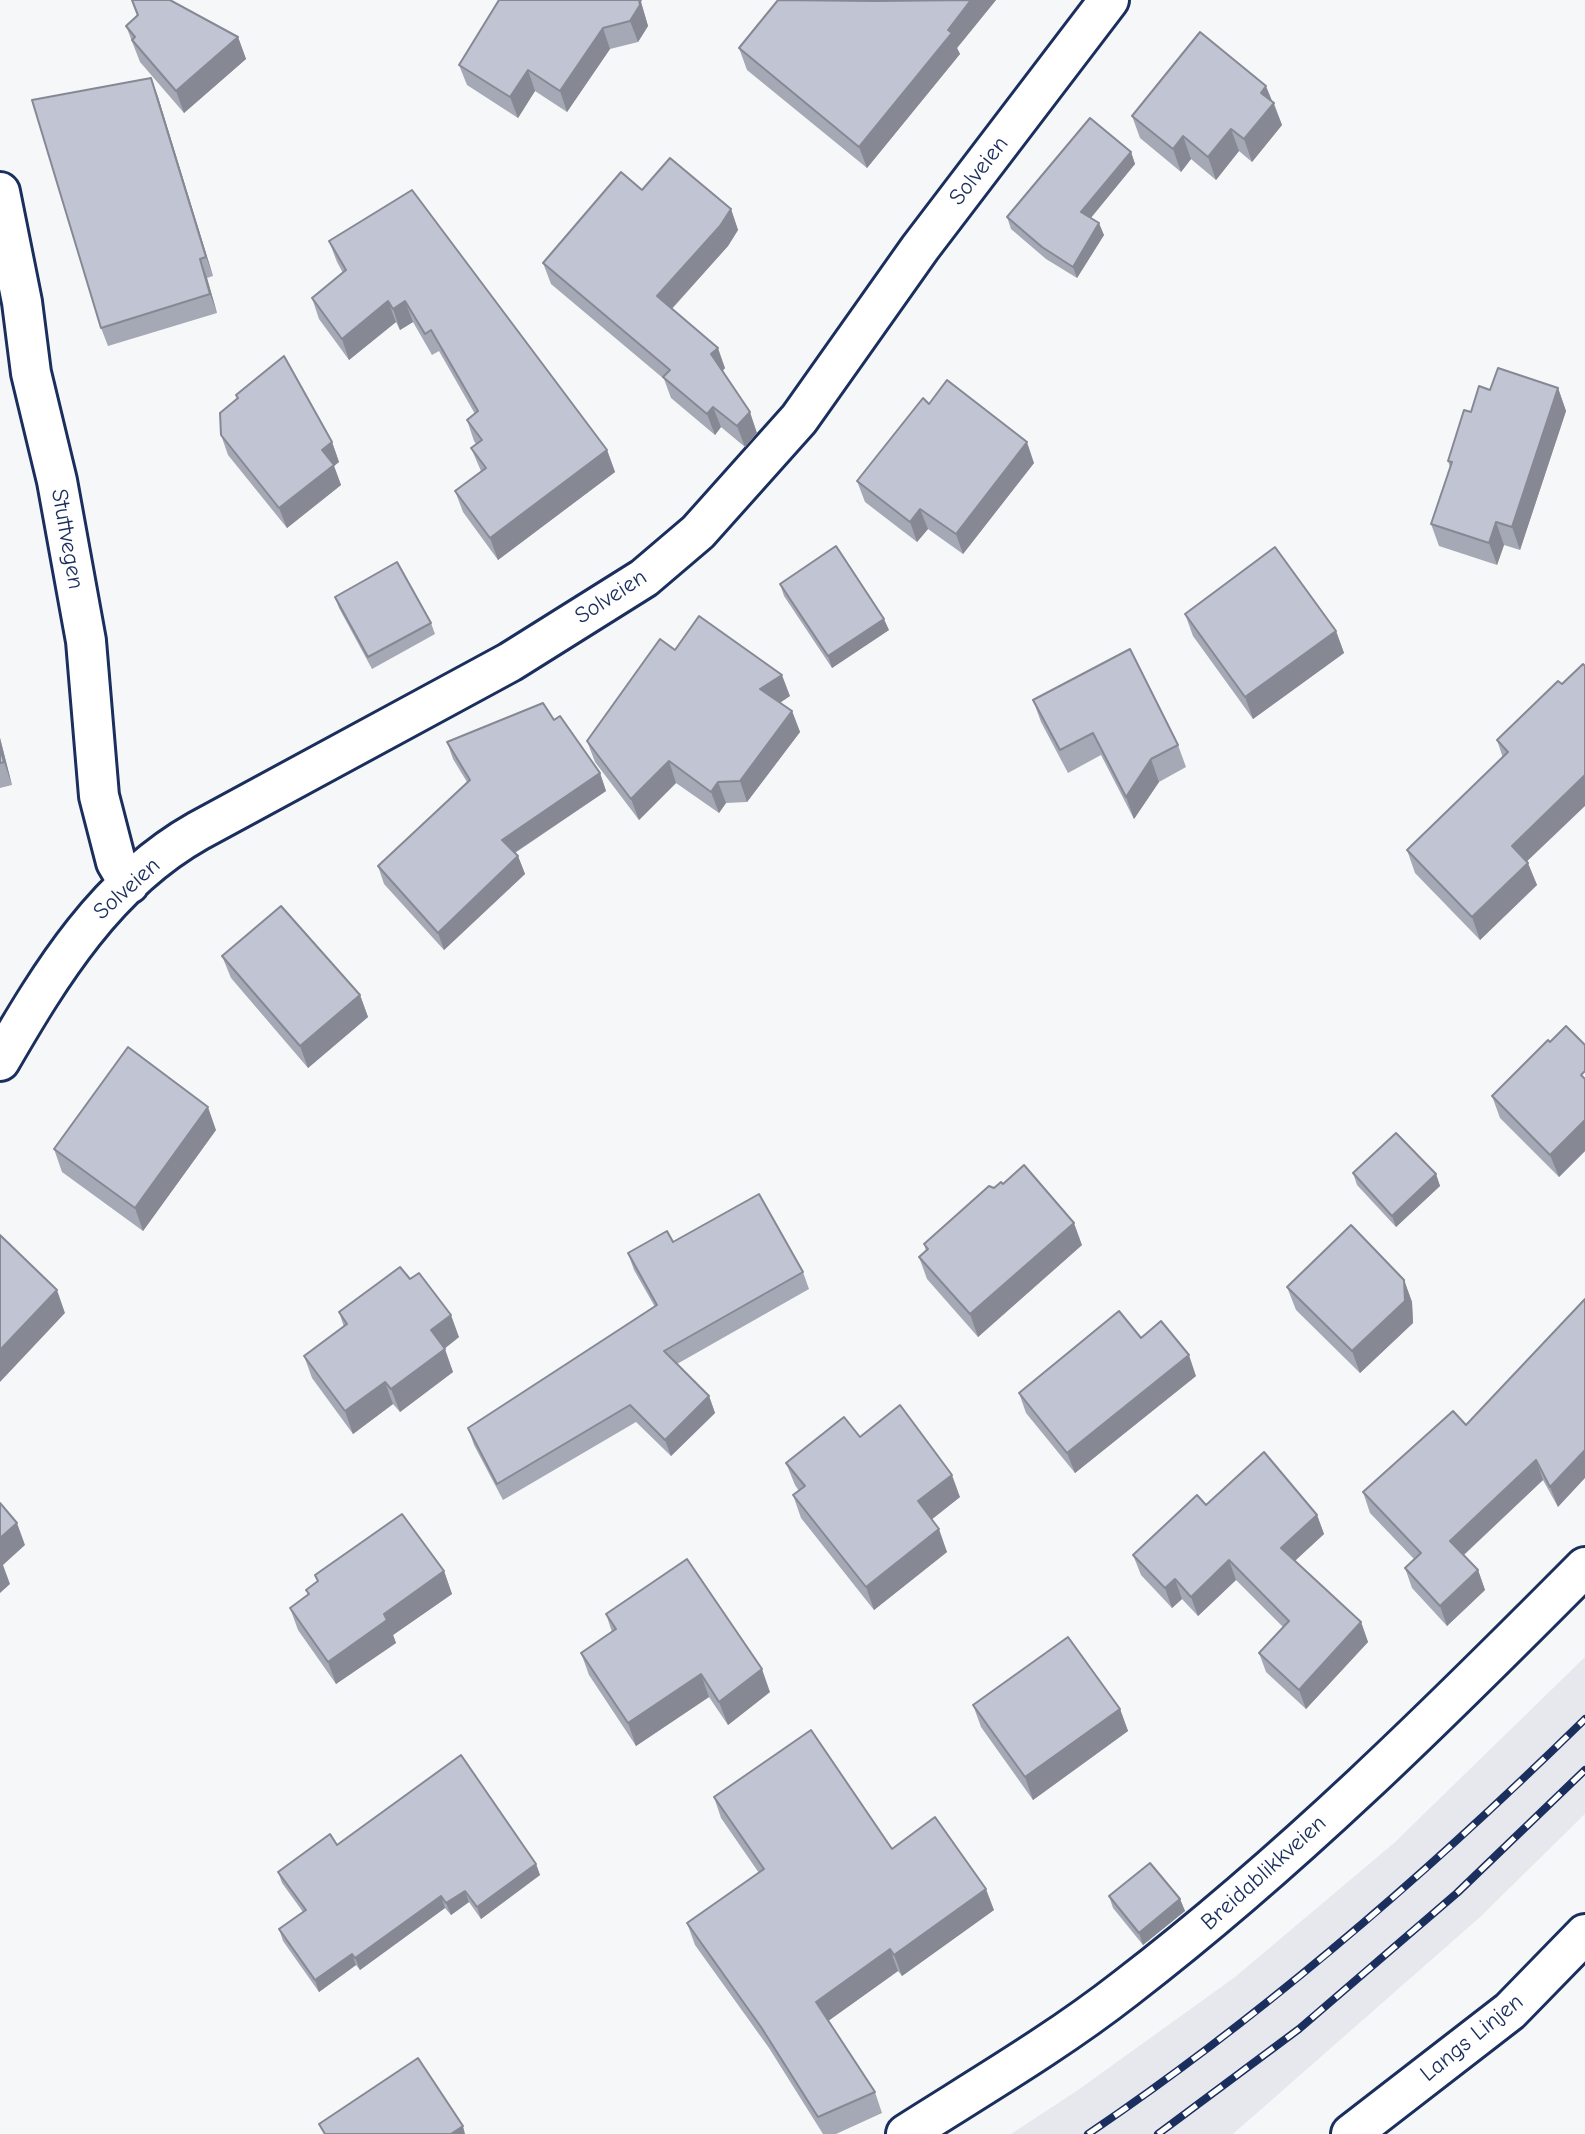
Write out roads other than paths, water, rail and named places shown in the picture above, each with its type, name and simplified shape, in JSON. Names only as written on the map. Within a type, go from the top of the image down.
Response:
[{"type":"street","name":"Solveien","points":[[0,1061],[50,975],[90,922],[129,884],[185,839],[510,662],[644,578],[698,532],[799,419],[920,248],[1109,0]]},
{"type":"street","name":"Stuttvegen","points":[[0,192],[22,302],[32,373],[57,481],[86,640],[99,796],[116,862],[129,884]]},
{"type":"street","name":"Breidablikkveien","points":[[906,2134],[1124,1990],[1201,1928],[1450,1702],[1585,1567]]},
{"type":"street","name":"Langs Linjen","points":[[1350,2134],[1510,2011],[1585,1934]]},
{"type":"railway","points":[[1088,2134],[1220,2039],[1346,1938],[1468,1831],[1585,1719]]},
{"type":"railway","points":[[1158,2134],[1299,2029],[1457,1893],[1585,1770]]}]
